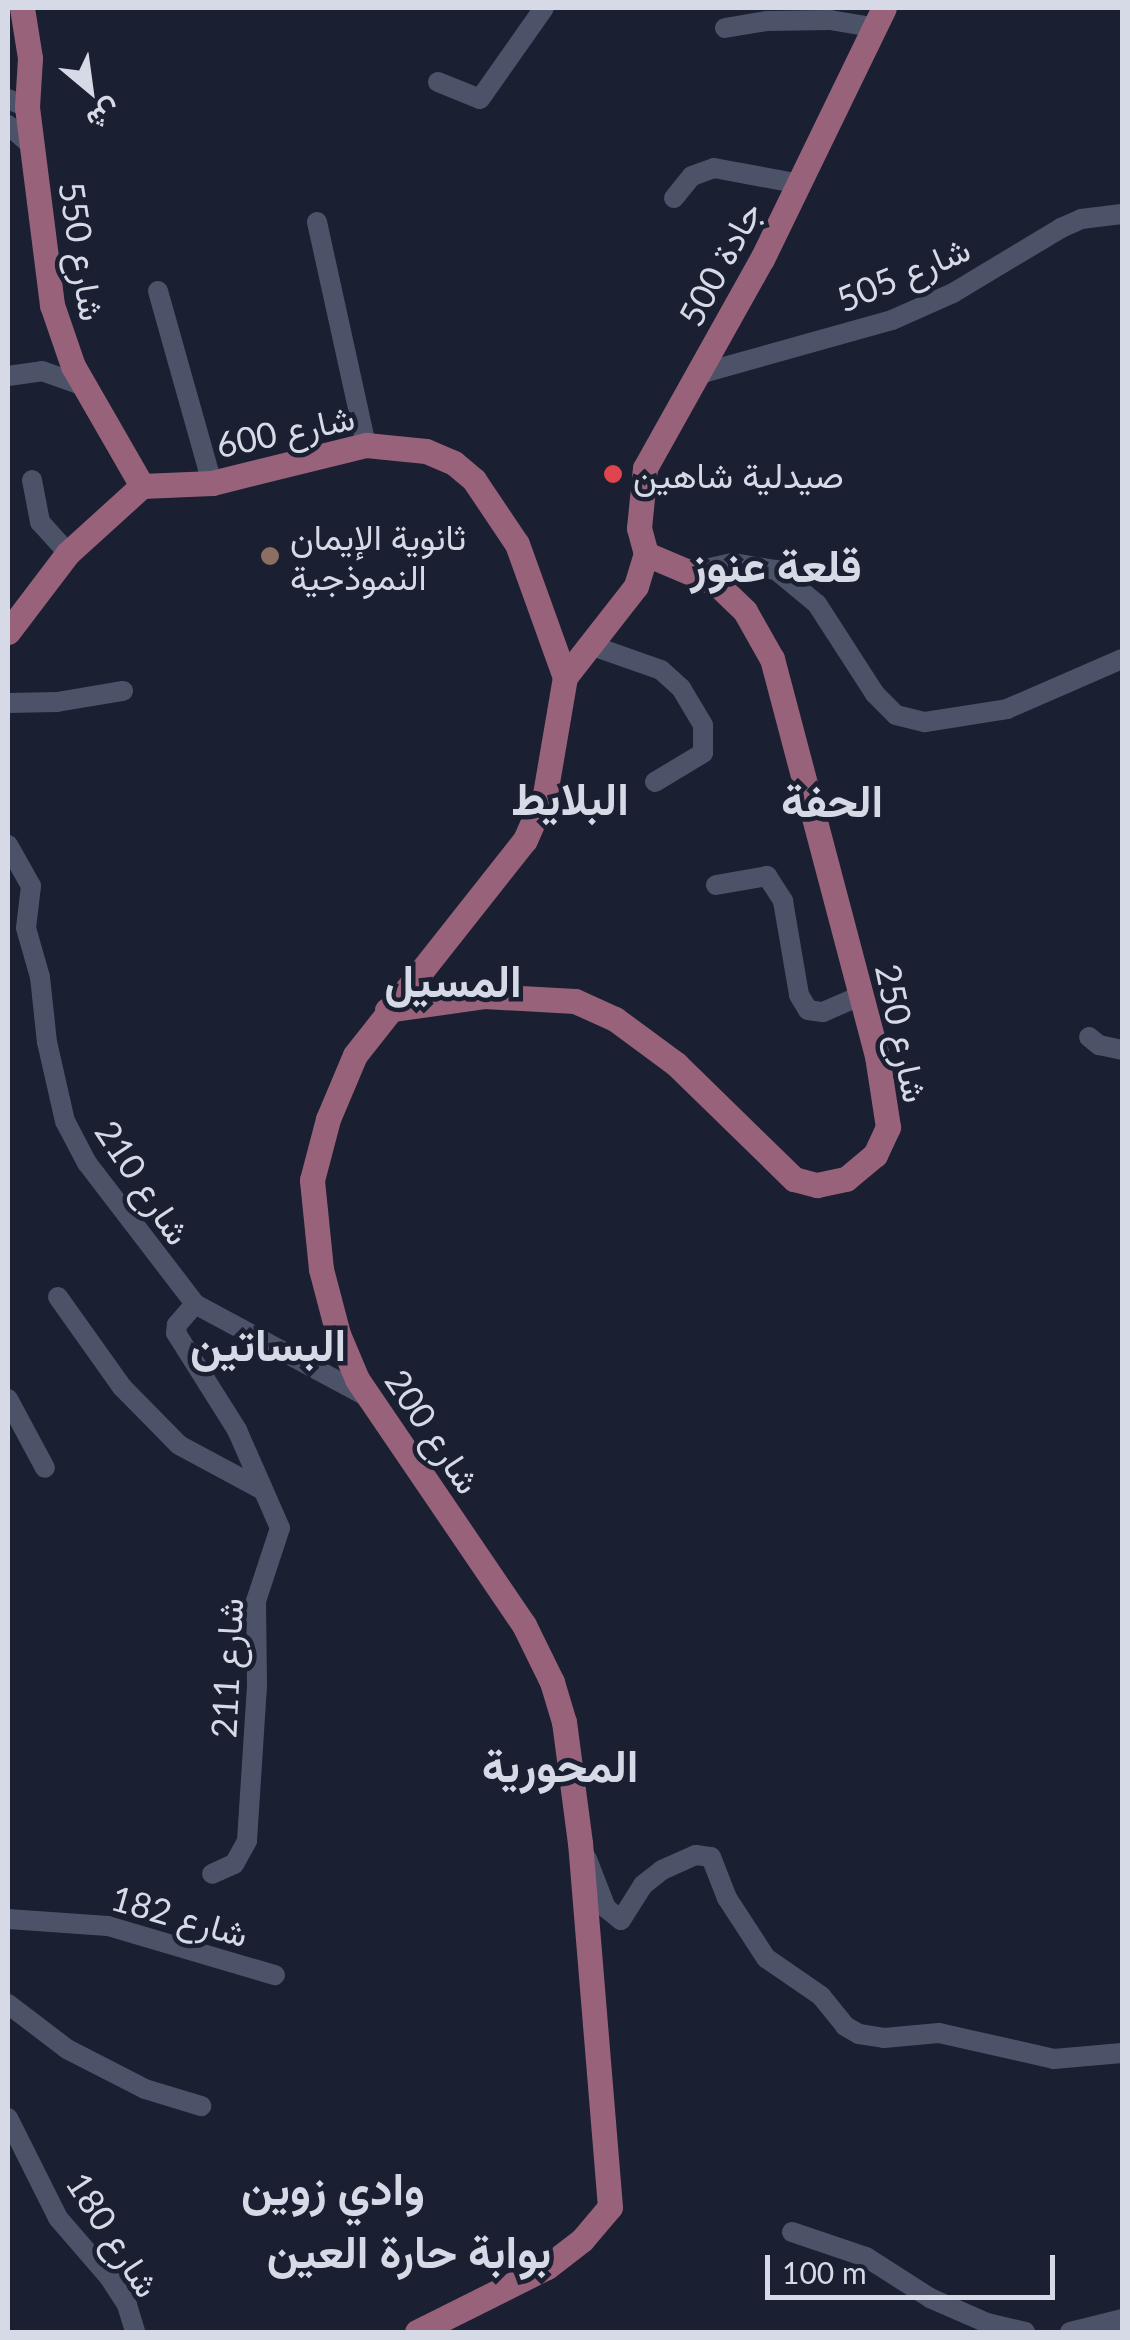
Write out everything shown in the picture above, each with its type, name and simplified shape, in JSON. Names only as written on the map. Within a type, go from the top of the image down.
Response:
[{"type":"main road","name":"شارع 550","points":[[27,14],[30,58],[17,103],[32,146],[52,305],[65,349],[142,486]]},
{"type":"main road","name":"جادة 500","points":[[646,554],[639,528],[645,468],[800,184],[878,17]]},
{"type":"main road","name":"شارع 600","points":[[142,486],[212,483],[366,445],[426,451],[454,463],[474,480],[517,544],[565,677]]},
{"type":"main road","points":[[8,632],[68,553],[142,486]]},
{"type":"main road","name":"شارع 250","points":[[387,1010],[497,996],[557,998],[590,1007],[632,1030],[676,1064],[794,1179],[817,1185],[846,1179],[875,1155],[888,1128],[876,1056],[772,659],[745,611],[717,584],[646,554]]},
{"type":"main road","name":"شارع 200","points":[[455,2324],[548,2266],[582,2240],[610,2206],[580,1843],[564,1722],[544,1663],[524,1625],[366,1396],[333,1318],[316,1242],[312,1180],[322,1134],[346,1072],[387,1010],[525,840],[545,794],[565,677],[636,586],[646,554]]},
{"type":"main road","points":[[416,2332],[455,2324]]},
{"type":"street","points":[[438,82],[480,99],[544,8]]},
{"type":"street","points":[[724,28],[767,21],[878,17]]},
{"type":"street","points":[[8,125],[32,146]]},
{"type":"street","points":[[674,198],[692,176],[714,168],[800,184]]},
{"type":"street","name":"شارع 505","points":[[699,374],[892,320],[954,293],[1061,228],[1081,219],[1122,214]]},
{"type":"street","points":[[317,222],[366,445]]},
{"type":"street","points":[[158,291],[212,483]]},
{"type":"street","points":[[8,376],[42,370],[84,386]]},
{"type":"street","points":[[32,480],[40,522],[68,553]]},
{"type":"street","points":[[687,573],[732,563],[776,570],[817,604],[874,694],[896,715],[925,722],[1007,710],[1122,659]]},
{"type":"street","points":[[590,645],[661,670],[681,688],[703,726],[703,754],[656,782]]},
{"type":"street","points":[[8,702],[38,704],[122,691]]},
{"type":"street","name":"شارع 210","points":[[8,845],[32,886],[26,928],[40,977],[46,1042],[70,1132],[166,1272],[196,1304],[366,1396]]},
{"type":"street","points":[[716,886],[768,876],[783,901],[800,995],[808,1010],[823,1012],[860,996]]},
{"type":"street","points":[[1089,1037],[1099,1045],[1122,1050]]},
{"type":"street","points":[[58,1297],[122,1387],[179,1444],[263,1490]]},
{"type":"street","name":"شارع 211","points":[[196,1304],[185,1313],[176,1333],[237,1430],[277,1518],[279,1538],[256,1601],[258,1686],[247,1841],[234,1864],[212,1874]]},
{"type":"street","points":[[8,1399],[45,1468]]},
{"type":"street","points":[[580,1843],[602,1902],[621,1920],[644,1885],[662,1870],[696,1855],[711,1857],[732,1906],[766,1958],[821,1996],[841,2022],[858,2034],[884,2038],[939,2034],[1054,2059],[1122,2053]]},
{"type":"street","name":"شارع 182","points":[[8,1919],[108,1926],[275,1975]]},
{"type":"street","points":[[8,2004],[67,2049],[145,2089],[201,2106]]},
{"type":"street","name":"شارع 180","points":[[8,2118],[58,2218],[109,2277],[126,2305],[135,2332]]},
{"type":"street","points":[[792,2232],[866,2257],[930,2298],[987,2324],[1025,2332]]},
{"type":"street","points":[[1070,2332],[1122,2320]]},
{"type":"place","name":"صيدلية شاهين","points":[[613,474]]},
{"type":"place","name":"ثانوية الإيمان النموذجية","points":[[270,556]]},
{"type":"district","name":"قلعة عنوز","points":[[776,566]]},
{"type":"district","name":"البلايط","points":[[570,799]]},
{"type":"district","name":"الحفة","points":[[832,801]]},
{"type":"district","name":"المسيل","points":[[453,981]]},
{"type":"district","name":"البساتين","points":[[268,1345]]},
{"type":"district","name":"المحورية","points":[[560,1766]]},
{"type":"district","name":"وادي زوين","points":[[333,2189]]},
{"type":"district","name":"بوابة حارة العين","points":[[409,2252]]}]
